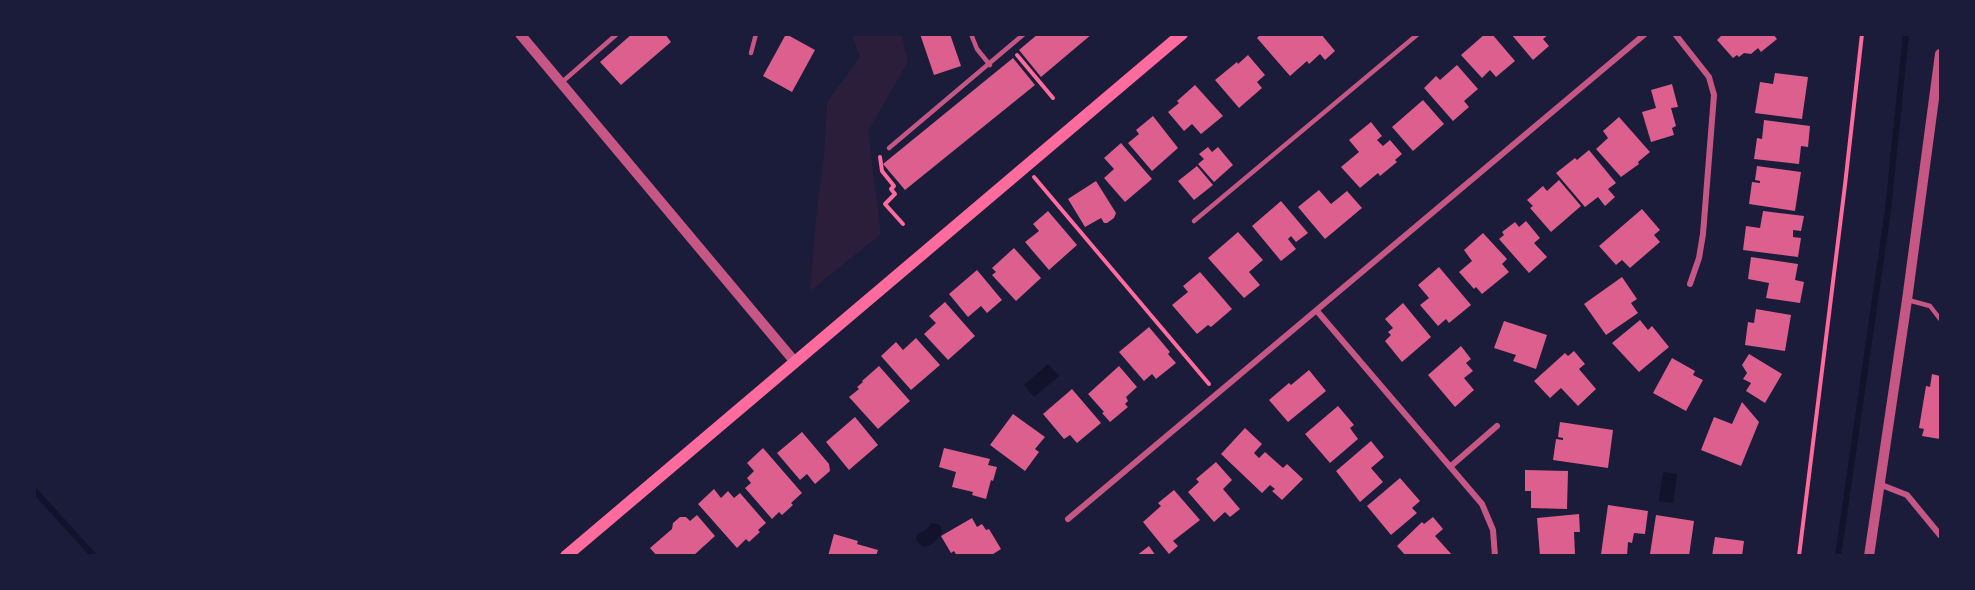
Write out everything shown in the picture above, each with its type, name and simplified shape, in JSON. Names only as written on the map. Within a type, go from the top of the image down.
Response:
[{"type":"main road","points":[[566,555],[1182,34]]},
{"type":"street","points":[[520,34],[795,362]]},
{"type":"street","points":[[1068,519],[1645,34]]},
{"type":"street","points":[[1675,34],[1709,77],[1714,95],[1703,234],[1699,258],[1690,284]]},
{"type":"street","points":[[1869,555],[1941,54]]},
{"type":"street","points":[[1317,311],[1476,496],[1493,530],[1495,555]]},
{"type":"street","points":[[1451,466],[1497,426]]},
{"type":"street","points":[[1879,484],[1907,495],[1941,535]]},
{"type":"lane","points":[[561,84],[617,34]]},
{"type":"lane","points":[[751,53],[756,34]]},
{"type":"lane","points":[[970,34],[977,50],[990,65]]},
{"type":"lane","points":[[889,148],[1024,34]]},
{"type":"lane","points":[[1194,221],[1418,34]]},
{"type":"lane","points":[[1907,300],[1930,306],[1941,319]]},
{"type":"path","points":[[1799,555],[1862,34]]},
{"type":"path","points":[[1022,61],[1053,98]]},
{"type":"path","points":[[1025,167],[1216,393]]},
{"type":"path","points":[[882,171],[894,186],[891,189],[895,194],[885,204],[903,224]]},
{"type":"shaded area","points":[[852,35],[902,35],[908,62],[868,131],[881,234],[810,291],[824,157],[827,102],[860,57]]},
{"type":"shaded area","points":[[1048,364],[1059,376],[1034,397],[1024,385]]},
{"type":"shaded area","points":[[1663,472],[1677,474],[1673,503],[1659,501]]},
{"type":"shaded area","points":[[931,523],[940,525],[942,532],[931,545],[920,545],[916,536],[927,529]]},
{"type":"building","points":[[632,34],[665,34],[671,42],[621,85],[600,62]]},
{"type":"building","points":[[786,34],[815,50],[792,92],[763,76]]},
{"type":"building","points":[[920,34],[950,34],[961,66],[934,75]]},
{"type":"building","points":[[1038,34],[1092,34],[1041,77],[1019,50]]},
{"type":"building","points":[[1261,34],[1321,34],[1335,51],[1325,60],[1320,54],[1309,64],[1307,61],[1290,76],[1257,38]]},
{"type":"building","points":[[1485,34],[1492,34],[1515,61],[1496,77],[1490,70],[1482,78],[1461,55]]},
{"type":"building","points":[[1511,34],[1549,34],[1543,39],[1549,46],[1533,60]]},
{"type":"building","points":[[1723,34],[1773,34],[1777,39],[1761,52],[1758,48],[1751,54],[1744,53],[1733,58],[1717,40]]},
{"type":"building","points":[[1248,55],[1265,75],[1257,82],[1262,88],[1239,108],[1215,80]]},
{"type":"building","points":[[1013,58],[1035,85],[905,190],[883,164]]},
{"type":"building","points":[[1457,65],[1478,89],[1464,101],[1469,107],[1453,121],[1424,88],[1436,76],[1440,80]]},
{"type":"building","points":[[1775,73],[1808,77],[1802,119],[1755,113],[1760,82],[1773,84]]},
{"type":"building","points":[[1672,84],[1678,107],[1671,108],[1676,126],[1672,128],[1674,135],[1651,142],[1642,112],[1656,108],[1651,90]]},
{"type":"building","points":[[1195,85],[1223,116],[1201,134],[1192,124],[1184,131],[1168,112]]},
{"type":"building","points":[[1423,100],[1444,124],[1413,151],[1392,127]]},
{"type":"building","points":[[1153,116],[1178,148],[1152,171],[1128,143],[1139,134],[1136,130]]},
{"type":"building","points":[[1619,117],[1650,152],[1638,162],[1639,164],[1621,177],[1596,149],[1608,138],[1603,131]]},
{"type":"building","points":[[1764,120],[1810,126],[1808,147],[1801,146],[1799,164],[1754,159],[1757,138],[1762,139]]},
{"type":"building","points":[[1371,122],[1382,136],[1377,140],[1383,146],[1390,140],[1402,154],[1395,160],[1397,162],[1380,176],[1378,173],[1360,188],[1341,167],[1359,152],[1349,140]]},
{"type":"building","points":[[1121,143],[1152,179],[1125,202],[1104,178],[1114,169],[1104,158]]},
{"type":"building","points":[[1208,147],[1212,152],[1218,147],[1233,165],[1214,182],[1198,164],[1204,159],[1199,154]]},
{"type":"building","points":[[1589,150],[1616,183],[1608,189],[1615,197],[1605,206],[1598,197],[1585,207],[1556,173]]},
{"type":"building","points":[[1197,166],[1213,185],[1194,200],[1178,181]]},
{"type":"building","points":[[1757,166],[1801,172],[1795,211],[1749,204],[1752,182],[1760,183],[1755,180]]},
{"type":"building","points":[[1559,180],[1581,206],[1551,232],[1530,208],[1533,206],[1527,200],[1543,186],[1547,191]]},
{"type":"building","points":[[1096,181],[1116,213],[1114,218],[1107,223],[1104,223],[1101,218],[1085,227],[1068,199]]},
{"type":"building","points":[[1319,190],[1331,204],[1347,191],[1362,208],[1325,239],[1298,207]]},
{"type":"building","points":[[1281,201],[1308,233],[1296,242],[1291,236],[1288,239],[1296,249],[1281,261],[1252,226]]},
{"type":"building","points":[[1642,209],[1660,230],[1654,235],[1660,242],[1630,268],[1622,260],[1616,265],[1599,246]]},
{"type":"building","points":[[1048,211],[1077,245],[1049,270],[1025,242],[1039,231],[1033,224]]},
{"type":"building","points":[[1763,211],[1804,216],[1801,231],[1793,230],[1793,237],[1801,238],[1798,257],[1743,250],[1746,226],[1760,228]]},
{"type":"building","points":[[1526,221],[1540,238],[1534,243],[1547,257],[1529,273],[1499,239],[1504,235],[1502,232],[1515,222],[1519,227]]},
{"type":"building","points":[[1238,232],[1263,260],[1249,272],[1260,285],[1244,298],[1208,258]]},
{"type":"building","points":[[1483,233],[1507,259],[1502,264],[1509,272],[1482,294],[1476,287],[1474,289],[1459,272],[1472,261],[1464,250]]},
{"type":"building","points":[[1014,248],[1041,278],[1016,301],[992,275],[996,272],[992,268]]},
{"type":"building","points":[[1751,257],[1798,264],[1795,280],[1804,282],[1800,303],[1766,298],[1769,283],[1748,279]]},
{"type":"building","points":[[1439,267],[1471,305],[1449,323],[1446,319],[1438,326],[1420,305],[1429,298],[1418,285]]},
{"type":"building","points":[[977,270],[1002,300],[987,313],[981,306],[968,317],[949,294]]},
{"type":"building","points":[[1200,272],[1232,309],[1211,327],[1208,325],[1197,334],[1172,305],[1188,292],[1183,286]]},
{"type":"building","points":[[1622,277],[1637,299],[1631,303],[1638,313],[1606,335],[1584,304]]},
{"type":"building","points":[[945,302],[975,336],[948,360],[924,334],[936,323],[929,316]]},
{"type":"building","points":[[1403,303],[1431,337],[1402,362],[1385,341],[1391,335],[1388,332],[1393,328],[1385,319]]},
{"type":"building","points":[[1756,309],[1791,315],[1785,351],[1745,345],[1748,322],[1754,323]]},
{"type":"building","points":[[1640,320],[1648,330],[1652,326],[1669,347],[1639,372],[1612,343]]},
{"type":"building","points":[[1504,321],[1547,335],[1536,369],[1513,361],[1516,355],[1494,348]]},
{"type":"building","points":[[1149,327],[1170,352],[1168,354],[1176,363],[1156,379],[1152,374],[1144,381],[1119,352]]},
{"type":"building","points":[[916,338],[940,365],[911,390],[881,356],[896,342],[903,350]]},
{"type":"building","points":[[1461,346],[1471,359],[1466,363],[1473,371],[1464,378],[1474,390],[1455,407],[1428,375]]},
{"type":"building","points":[[1574,351],[1585,364],[1579,369],[1596,389],[1578,406],[1561,388],[1550,398],[1534,381],[1565,353],[1568,356]]},
{"type":"building","points":[[1749,354],[1782,374],[1765,403],[1746,391],[1751,383],[1743,379],[1747,373],[1742,365]]},
{"type":"building","points":[[1672,358],[1695,371],[1693,375],[1703,380],[1686,411],[1653,393]]},
{"type":"building","points":[[879,366],[910,401],[878,429],[849,397]]},
{"type":"building","points":[[1119,366],[1137,387],[1126,397],[1128,401],[1125,404],[1128,407],[1110,422],[1088,394]]},
{"type":"building","points":[[1309,370],[1326,391],[1288,422],[1269,400]]},
{"type":"building","points":[[1932,374],[1940,376],[1940,439],[1922,436],[1924,429],[1919,428],[1926,386],[1930,387]]},
{"type":"building","points":[[1072,389],[1101,423],[1077,443],[1070,435],[1064,439],[1043,414]]},
{"type":"building","points":[[1742,402],[1759,422],[1741,466],[1701,450],[1714,417],[1732,424]]},
{"type":"building","points":[[1338,406],[1354,425],[1350,428],[1358,439],[1330,463],[1305,434]]},
{"type":"building","points":[[1013,414],[1045,437],[1035,449],[1039,452],[1025,471],[990,445]]},
{"type":"building","points":[[855,417],[878,445],[849,470],[826,442]]},
{"type":"building","points":[[1560,422],[1613,430],[1608,468],[1553,460],[1556,439],[1563,440],[1558,437]]},
{"type":"building","points":[[1245,428],[1262,444],[1254,453],[1259,458],[1265,452],[1283,468],[1287,464],[1303,479],[1282,500],[1272,491],[1275,489],[1270,485],[1262,493],[1221,454]]},
{"type":"building","points":[[802,432],[829,464],[830,471],[815,484],[807,474],[800,480],[777,453]]},
{"type":"building","points":[[1371,441],[1384,457],[1371,468],[1383,482],[1360,502],[1336,471]]},
{"type":"building","points":[[763,448],[802,493],[782,515],[779,512],[772,519],[745,488],[751,483],[747,478],[754,471],[747,463]]},
{"type":"building","points":[[944,448],[990,459],[988,465],[997,467],[986,499],[972,495],[973,492],[952,487],[956,472],[939,467]]},
{"type":"building","points":[[1216,462],[1232,480],[1223,489],[1240,509],[1230,517],[1225,512],[1214,522],[1188,492],[1199,482],[1196,479]]},
{"type":"building","points":[[1525,470],[1568,471],[1567,509],[1531,508],[1531,491],[1525,491]]},
{"type":"building","points":[[1400,478],[1420,501],[1412,508],[1417,513],[1391,535],[1367,506]]},
{"type":"building","points":[[714,489],[721,498],[728,491],[734,498],[740,493],[766,523],[749,542],[746,539],[737,548],[698,504]]},
{"type":"building","points":[[1174,490],[1200,520],[1173,541],[1178,546],[1169,554],[1143,522],[1161,506],[1158,503]]},
{"type":"building","points":[[1608,505],[1648,511],[1645,534],[1634,533],[1632,543],[1628,542],[1627,556],[1601,554]]},
{"type":"building","points":[[1579,514],[1580,532],[1574,532],[1575,554],[1540,556],[1537,518]]},
{"type":"building","points":[[697,515],[715,536],[693,556],[657,556],[650,548],[672,529],[673,523],[680,517],[686,517],[690,521]]},
{"type":"building","points":[[1656,515],[1694,521],[1689,556],[1650,554]]},
{"type":"building","points":[[1433,517],[1443,529],[1435,536],[1453,556],[1406,556],[1397,546],[1422,522],[1424,524]]},
{"type":"building","points":[[972,518],[977,527],[982,524],[986,530],[989,529],[1001,549],[990,556],[957,556],[954,551],[951,553],[941,536]]},
{"type":"building","points":[[834,534],[878,550],[876,556],[828,556]]},
{"type":"building","points":[[1715,537],[1744,541],[1742,556],[1712,556]]},
{"type":"building","points":[[1149,546],[1156,556],[1136,556]]},
{"type":"waterway","points":[[1838,556],[1888,210],[1906,34]]},
{"type":"waterway","points":[[34,490],[94,556]]}]
